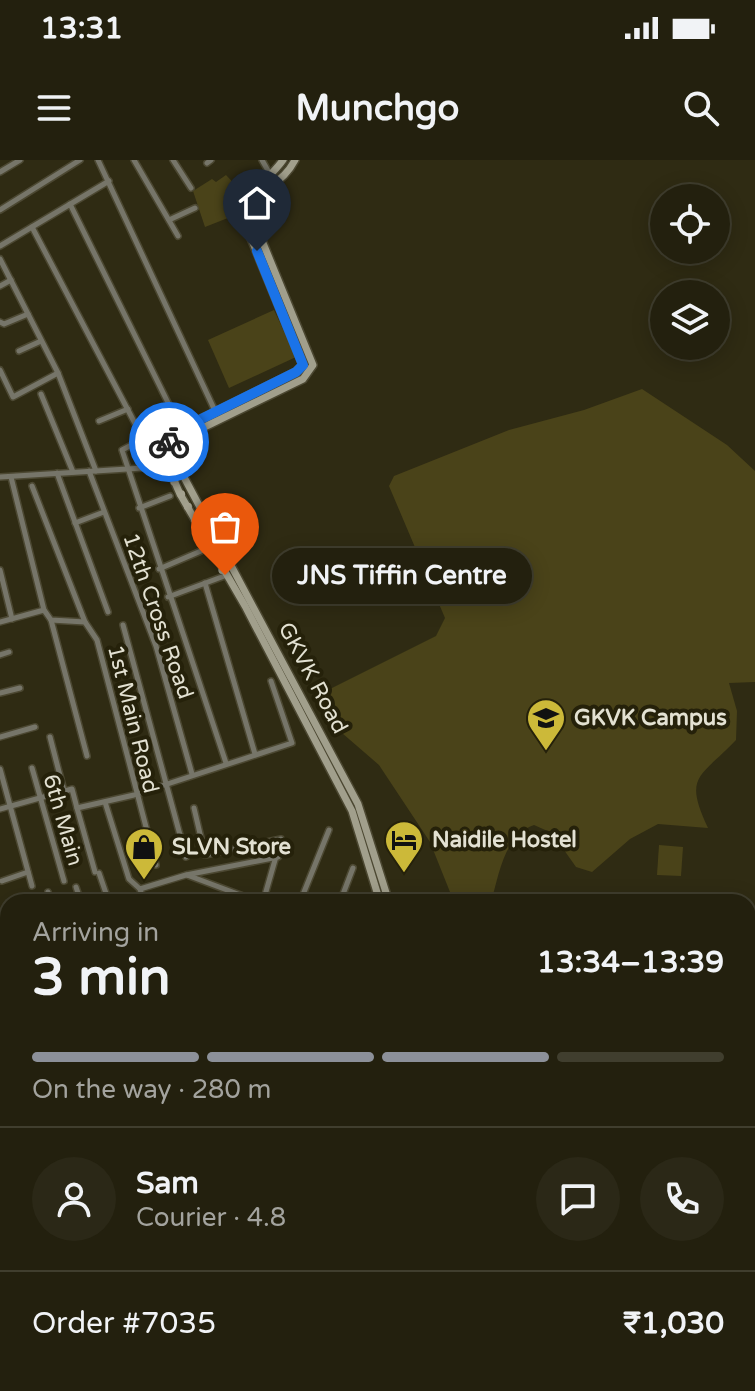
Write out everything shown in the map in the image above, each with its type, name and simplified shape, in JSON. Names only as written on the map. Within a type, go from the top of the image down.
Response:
[{"type":"main road","points":[[183,433],[215,410],[296,372],[303,365],[246,226],[244,210],[251,192],[283,160]]},
{"type":"main road","points":[[183,433],[219,420],[303,379],[313,365],[256,226],[254,205],[260,193],[280,179],[295,160]]},
{"type":"main road","name":"GKVK Road","points":[[183,433],[175,448],[177,464],[352,811],[378,894]]},
{"type":"main road","name":"GKVK Road","points":[[183,433],[171,438],[163,455],[168,470],[231,572],[320,729],[358,804],[386,894]]},
{"type":"main road","points":[[312,733],[320,729]]},
{"type":"street","points":[[0,172],[20,160]]},
{"type":"street","points":[[0,210],[80,160]]},
{"type":"street","points":[[98,160],[219,420]]},
{"type":"street","points":[[134,160],[178,236]]},
{"type":"street","points":[[173,160],[191,188]]},
{"type":"street","points":[[262,160],[269,174],[280,179]]},
{"type":"street","points":[[1,244],[109,181]]},
{"type":"street","points":[[70,204],[183,433]]},
{"type":"street","points":[[169,220],[195,208]]},
{"type":"street","points":[[32,227],[128,409],[141,440],[122,450],[168,597],[226,763]]},
{"type":"street","name":"12th Cross Road","points":[[0,259],[58,373],[105,512],[156,646],[192,774]]},
{"type":"street","points":[[0,286],[11,280]]},
{"type":"street","points":[[0,322],[4,324],[28,314]]},
{"type":"street","points":[[19,351],[41,341]]},
{"type":"street","points":[[0,370],[13,397],[58,373]]},
{"type":"street","points":[[41,394],[73,472]]},
{"type":"street","points":[[99,421],[128,409]]},
{"type":"street","points":[[0,477],[159,467]]},
{"type":"street","points":[[57,473],[108,612]]},
{"type":"street","points":[[11,477],[44,610],[51,620],[87,756]]},
{"type":"street","points":[[32,486],[85,622]]},
{"type":"street","points":[[139,508],[170,496]]},
{"type":"street","points":[[75,523],[105,512]]},
{"type":"street","points":[[159,569],[201,551]]},
{"type":"street","points":[[0,570],[12,619]]},
{"type":"street","points":[[168,597],[231,572]]},
{"type":"street","points":[[205,583],[255,754]]},
{"type":"street","points":[[0,622],[44,610]]},
{"type":"street","name":"1st Main Road","points":[[51,620],[85,622],[97,640],[156,865]]},
{"type":"street","points":[[123,625],[186,857]]},
{"type":"street","points":[[0,655],[9,652]]},
{"type":"street","points":[[77,808],[135,794],[292,743],[271,681]]},
{"type":"street","points":[[0,693],[20,688]]},
{"type":"street","points":[[0,737],[35,727]]},
{"type":"street","points":[[50,737],[64,791]]},
{"type":"street","name":"6th Main","points":[[32,768],[64,881]]},
{"type":"street","points":[[0,769],[32,886]]},
{"type":"street","points":[[0,809],[72,789],[106,894]]},
{"type":"street","points":[[105,802],[129,879],[142,894]]},
{"type":"street","points":[[194,808],[205,855],[281,839],[278,857],[264,894]]},
{"type":"street","points":[[303,894],[329,830]]},
{"type":"street","points":[[140,889],[186,875],[278,857]]},
{"type":"street","points":[[343,894],[353,868]]},
{"type":"street","points":[[2,881],[28,872]]},
{"type":"street","points":[[186,875],[239,894]]},
{"type":"street","points":[[76,887],[78,894]]},
{"type":"shaded area","points":[[226,175],[242,192],[233,216],[205,227],[193,191],[212,179],[216,182]]},
{"type":"shaded area","points":[[274,310],[296,357],[229,388],[208,340]]},
{"type":"shaded area","points":[[642,389],[727,445],[755,471],[755,682],[729,683],[737,711],[736,740],[699,778],[696,787],[708,828],[658,824],[630,839],[592,872],[576,867],[552,833],[534,825],[516,837],[509,847],[493,894],[451,894],[430,842],[379,765],[342,733],[322,696],[330,689],[436,636],[445,618],[389,486],[394,476],[509,430],[584,410]]},
{"type":"shaded area","points":[[659,845],[683,847],[681,876],[657,875]]},
{"type":"way so far","points":[[169,442],[163,455],[168,470],[225,575]]},
{"type":"place","name":"JNS Tiffin Centre","points":[[225,575]]},
{"type":"place","name":"GKVK Campus","points":[[546,752]]},
{"type":"place","name":"Naidile Hostel","points":[[404,874]]},
{"type":"place","name":"SLVN Store","points":[[144,881]]},
{"type":"route","points":[[169,442],[181,429],[296,372],[303,365],[300,349],[257,251]]}]
